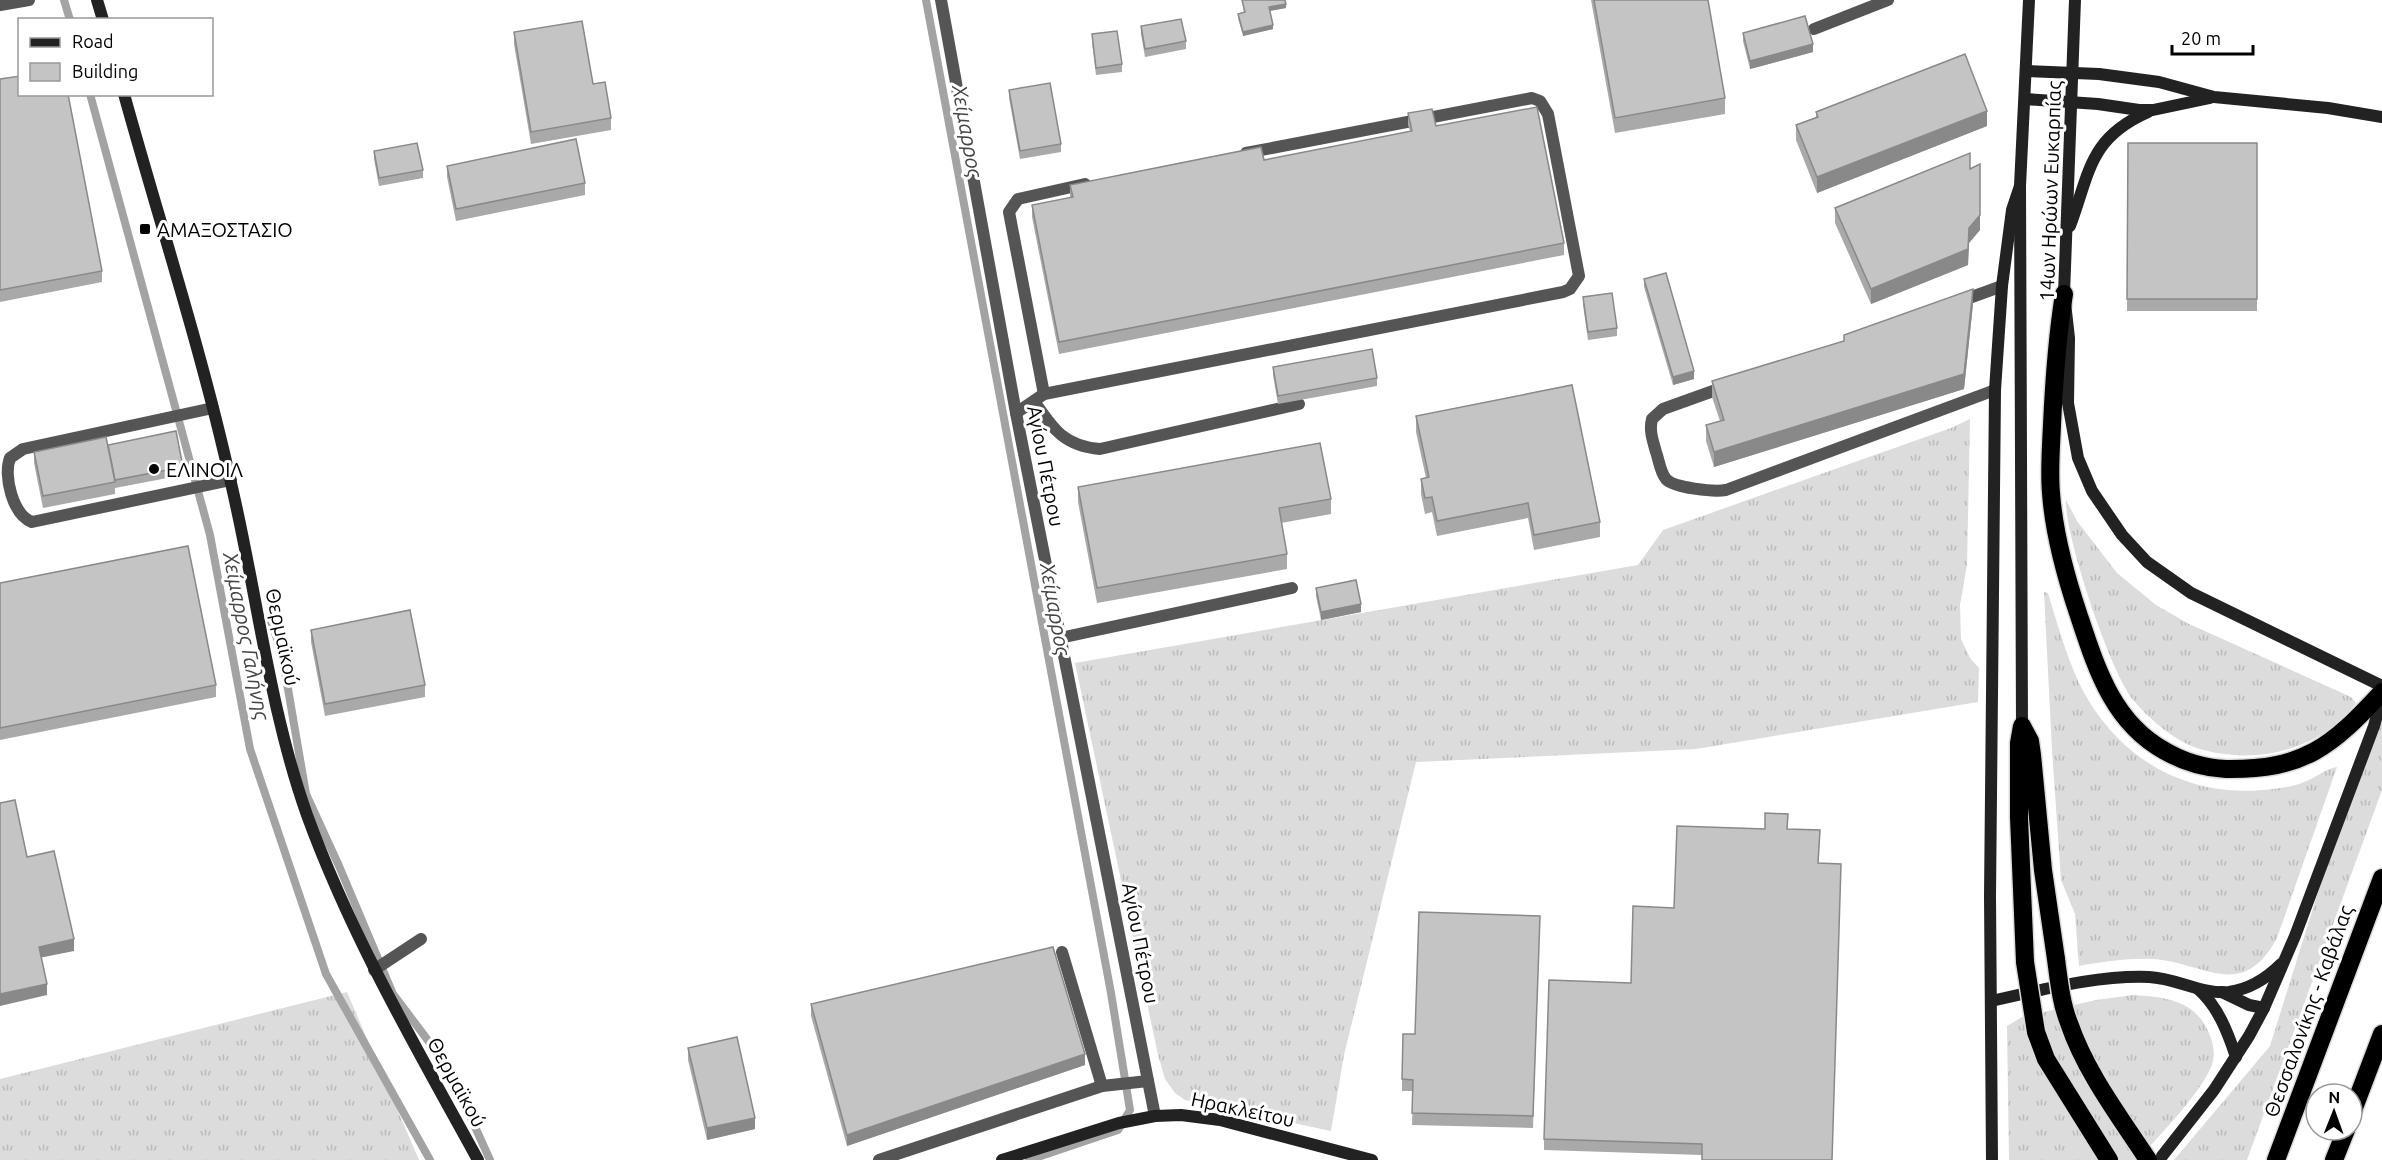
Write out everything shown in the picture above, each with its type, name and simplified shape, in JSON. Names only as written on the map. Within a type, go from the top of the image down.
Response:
[{"type":"highway","points":[[2064,294],[2056,346],[2050,476],[2053,515],[2061,554],[2087,639],[2108,693],[2123,716],[2149,742],[2189,762],[2221,769],[2257,768],[2288,762],[2317,751],[2349,726],[2382,692]]},
{"type":"highway","points":[[2022,726],[2030,741],[2043,870],[2061,995],[2077,1046],[2148,1160]]},
{"type":"highway","points":[[2022,726],[2019,742],[2019,771],[2025,962],[2036,1032],[2046,1059],[2109,1160]]},
{"type":"highway","name":"Θεσσαλονίκης - Καβάλας","points":[[2276,1160],[2382,878]]},
{"type":"highway","points":[[2364,1082],[2382,1034]]},
{"type":"highway","points":[[2334,1160],[2341,1142]]},
{"type":"street","points":[[0,5],[29,0]]},
{"type":"street","points":[[97,0],[102,18]]},
{"type":"street","name":"Αγίου Πέτρου","points":[[941,0],[1016,413],[1155,1116]]},
{"type":"street","points":[[1814,29],[1888,0]]},
{"type":"street","name":"14ων Ηρώων Ευκαρπίας","points":[[2022,726],[2020,186],[2029,0]]},
{"type":"street","name":"14ων Ηρώων Ευκαρπίας","points":[[2075,0],[2064,294],[2069,338],[2068,403],[2074,438],[2084,474],[2112,523],[2147,562],[2191,593],[2382,686]]},
{"type":"street","points":[[2027,71],[2074,72],[2159,82],[2214,97],[2328,108],[2382,117]]},
{"type":"street","name":"Θερμαϊκού","points":[[125,96],[213,408],[231,480],[275,697],[297,782],[323,855],[374,970],[478,1160]]},
{"type":"street","points":[[2066,235],[2098,150],[2116,131],[2130,120],[2153,110],[2214,97]]},
{"type":"street","points":[[1016,413],[1039,398],[1563,292],[1570,289],[1579,276],[1548,114],[1540,101],[1532,98],[1234,155]]},
{"type":"street","points":[[2025,99],[2153,110]]},
{"type":"street","points":[[1095,183],[1025,196],[1017,199],[1009,212],[1039,398],[1056,432],[1082,447],[1100,449],[1299,404]]},
{"type":"street","points":[[1992,1160],[1990,896],[1995,390],[2002,286],[2012,210],[2020,186]]},
{"type":"street","points":[[1947,306],[2002,286]]},
{"type":"street","points":[[1740,381],[1663,409],[1652,419],[1651,434],[1662,471],[1668,480],[1678,485],[1715,491],[1726,490],[1995,390]]},
{"type":"street","points":[[213,408],[23,449],[10,458],[7,474],[19,514],[32,522],[231,480]]},
{"type":"street","points":[[1060,638],[1292,588]]},
{"type":"street","points":[[2159,1160],[2206,1101],[2236,1057],[2264,1008],[2374,726],[2382,698]]},
{"type":"street","points":[[374,970],[421,939]]},
{"type":"street","points":[[1062,952],[1102,1086]]},
{"type":"street","points":[[2222,992],[2250,987],[2269,975],[2283,962]]},
{"type":"street","points":[[1991,1001],[2119,978],[2158,978],[2222,992],[2250,1005],[2264,1008]]},
{"type":"street","points":[[2195,987],[2213,1007],[2236,1057]]},
{"type":"street","points":[[879,1160],[1102,1086],[1148,1081]]},
{"type":"street","name":"Ηρακλείτου","points":[[1002,1160],[1119,1123],[1155,1116],[1180,1115],[1220,1120],[1372,1160]]},
{"type":"green space","points":[[1970,419],[1967,565],[1960,605],[1961,639],[1970,658],[1979,668],[1978,702],[1696,749],[1416,762],[1344,1055],[1331,1131],[1185,1100],[1175,1093],[1165,1079],[1158,1055],[1075,663],[1638,565],[1663,530],[1951,428]]},
{"type":"green space","points":[[2066,500],[2077,521],[2117,573],[2156,605],[2187,623],[2351,697],[2356,703],[2326,732],[2307,742],[2267,754],[2225,754],[2204,750],[2184,743],[2166,731],[2134,701],[2113,663],[2081,572],[2067,517]]},
{"type":"green space","points":[[2044,592],[2048,593],[2074,672],[2095,710],[2114,734],[2135,753],[2159,769],[2185,781],[2213,788],[2242,791],[2293,786],[2337,767],[2277,938],[2264,957],[2250,969],[2236,974],[2222,974],[2153,959],[2079,966],[2075,914],[2061,880]]},
{"type":"green space","points":[[2382,717],[2382,790],[2247,1160],[2174,1160],[2270,1046],[2364,745]]},
{"type":"green space","points":[[347,992],[419,1160],[0,1160],[0,1079]]},
{"type":"green space","points":[[2133,995],[2162,998],[2181,1003],[2196,1014],[2206,1026],[2213,1046],[2213,1061],[2209,1072],[2191,1099],[2138,1160],[2009,1160],[2007,1026],[2022,1017],[2096,1000]]},
{"type":"building","points":[[1242,0],[1285,0],[1286,4],[1269,7],[1273,25],[1243,32],[1238,14],[1245,12]]},
{"type":"building","points":[[1594,0],[1708,0],[1725,98],[1615,118]]},
{"type":"building","points":[[1805,16],[1813,44],[1750,61],[1743,33]]},
{"type":"building","points":[[1181,19],[1186,41],[1145,49],[1141,26]]},
{"type":"building","points":[[582,21],[593,84],[605,82],[611,118],[531,132],[514,32]]},
{"type":"building","points":[[1117,31],[1122,64],[1096,68],[1092,34]]},
{"type":"building","points":[[1965,54],[1987,111],[1817,177],[1796,125],[1818,117],[1816,112]]},
{"type":"building","points":[[18,76],[18,96],[68,96],[102,271],[0,290],[0,79]]},
{"type":"building","points":[[1050,83],[1061,144],[1020,151],[1009,90]]},
{"type":"building","points":[[1537,107],[1564,243],[1059,342],[1032,205],[1073,197],[1070,185],[1261,147],[1264,160],[1412,131],[1408,113],[1432,109],[1436,126]]},
{"type":"building","points":[[576,139],[585,183],[456,209],[447,166]]},
{"type":"building","points":[[417,143],[423,170],[379,178],[374,151]]},
{"type":"building","points":[[2128,143],[2257,143],[2257,299],[2127,299]]},
{"type":"building","points":[[1970,153],[1970,169],[1980,164],[1980,215],[1969,228],[1968,249],[1871,289],[1835,208]]},
{"type":"building","points":[[1666,273],[1694,371],[1673,377],[1644,279]]},
{"type":"building","points":[[1973,289],[1964,374],[1714,452],[1706,425],[1724,420],[1712,381],[1844,341],[1844,335]]},
{"type":"building","points":[[1612,293],[1617,328],[1588,332],[1583,297]]},
{"type":"building","points":[[1372,349],[1377,378],[1278,396],[1273,367]]},
{"type":"building","points":[[1572,385],[1600,522],[1534,535],[1528,503],[1437,521],[1432,497],[1425,498],[1421,479],[1429,477],[1416,416]]},
{"type":"building","points":[[176,431],[183,467],[115,480],[108,445]]},
{"type":"building","points":[[106,437],[115,482],[43,496],[34,452]]},
{"type":"building","points":[[1320,443],[1331,499],[1279,508],[1287,554],[1097,588],[1078,487]]},
{"type":"building","points":[[188,546],[216,685],[0,728],[0,583]]},
{"type":"building","points":[[1356,580],[1361,604],[1321,612],[1316,588]]},
{"type":"building","points":[[410,610],[425,685],[325,704],[311,630]]},
{"type":"building","points":[[15,800],[27,857],[54,851],[74,939],[39,947],[47,984],[0,994],[0,803]]},
{"type":"building","points":[[1765,813],[1788,814],[1787,829],[1820,830],[1818,863],[1841,864],[1832,1160],[1702,1160],[1702,1144],[1544,1139],[1549,980],[1631,983],[1633,906],[1674,908],[1677,826],[1765,829]]},
{"type":"building","points":[[1419,912],[1540,916],[1533,1116],[1412,1113],[1413,1080],[1402,1079],[1403,1034],[1415,1034]]},
{"type":"building","points":[[1053,947],[1085,1054],[847,1135],[811,1004]]},
{"type":"building","points":[[737,1037],[755,1118],[707,1128],[688,1048]]},
{"type":"waterway","name":"Χείμαρρος Γαλήνης","points":[[64,0],[69,18]]},
{"type":"waterway","name":"Χείμαρρος","points":[[926,0],[1111,993],[1130,1110],[1118,1130],[1029,1160]]},
{"type":"waterway","name":"Χείμαρρος Γαλήνης","points":[[91,96],[210,535],[250,749],[326,974],[430,1160]]},
{"type":"waterway","name":"Χείμαρρος Γαλήνης","points":[[271,621],[282,654],[306,794],[393,994],[448,1067],[490,1160]]},
{"type":"place","name":"ΑΜΑΞΟΣΤΑΣΙΟ","points":[[145,229]]},
{"type":"place","name":"ΕΛΙΝΟΙΛ","points":[[154,469]]}]
